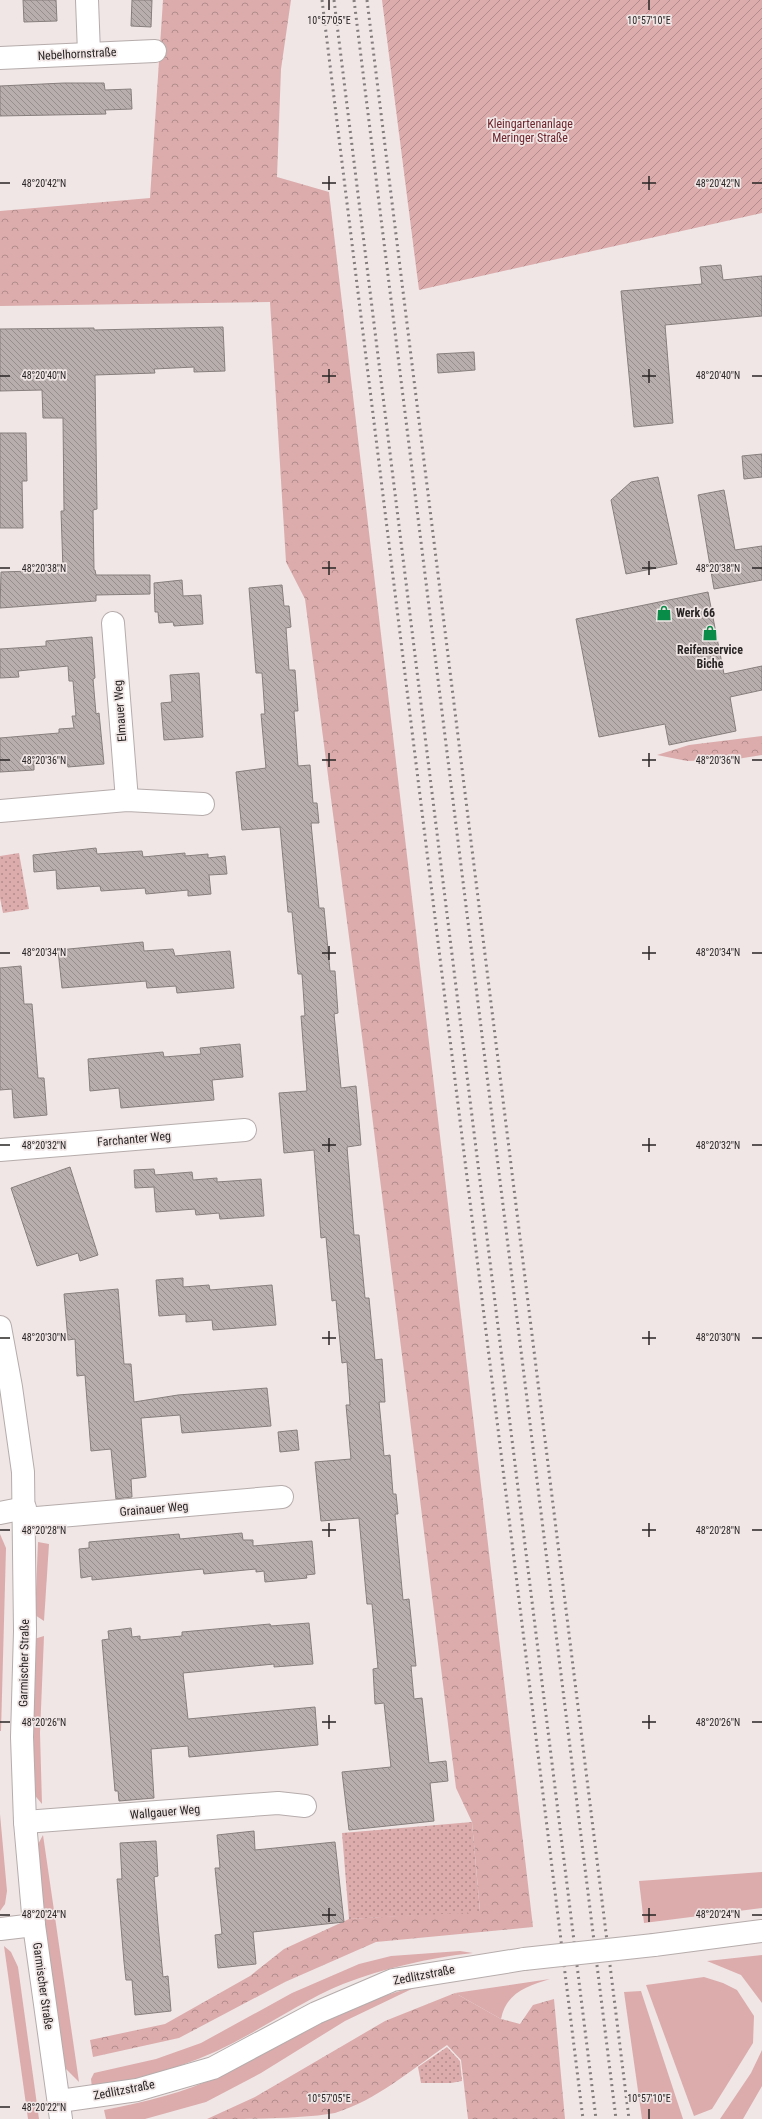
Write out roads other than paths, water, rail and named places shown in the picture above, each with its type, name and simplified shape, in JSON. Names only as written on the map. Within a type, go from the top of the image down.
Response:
[{"type":"street","points":[[87,0],[89,53]]},
{"type":"street","name":"Nebelhornstraße","points":[[0,58],[154,51]]},
{"type":"street","name":"Elmauer Weg","points":[[113,623],[127,800]]},
{"type":"street","points":[[0,811],[127,800],[203,804]]},
{"type":"street","name":"Farchanter Weg","points":[[0,1150],[245,1130]]},
{"type":"street","name":"Garmischer Straße","points":[[0,1327],[11,1387],[23,1472],[25,1514],[22,1737],[25,1822],[34,1925],[60,2110]]},
{"type":"street","name":"Grainauer Weg","points":[[0,1513],[25,1514],[282,1496]]},
{"type":"street","name":"Wallgauer Weg","points":[[25,1822],[278,1803],[305,1806]]},
{"type":"street","points":[[0,1929],[34,1925]]},
{"type":"street","name":"Zedlitzstraße","points":[[60,2110],[213,2068],[316,2012],[393,1980],[524,1959],[654,1945],[762,1931]]},
{"type":"railway","points":[[322,0],[583,2119]]},
{"type":"railway","points":[[334,0],[596,2119]]},
{"type":"railway","points":[[354,0],[616,2119]]},
{"type":"railway","points":[[367,0],[629,2119]]},
{"type":"place","name":"Werk 66","points":[[664,613]]},
{"type":"place","name":"Reifenservice Biche","points":[[710,633]]},
{"type":"park label","name":"Kleingartenanlage Meringer Straße","points":[[530,131]]}]
